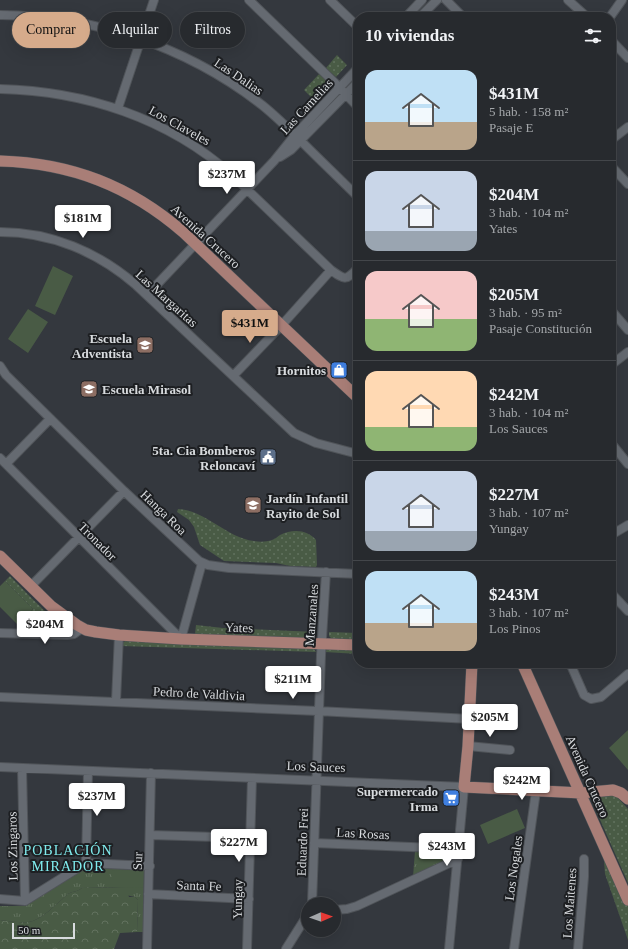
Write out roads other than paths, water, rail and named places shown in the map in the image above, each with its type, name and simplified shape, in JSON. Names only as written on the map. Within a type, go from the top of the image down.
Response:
[{"type":"main road","name":"Avenida Crucero","points":[[0,161],[22,162],[72,170],[98,179],[129,193],[143,202],[170,221],[196,244],[353,393]]},
{"type":"main road","name":"Yates","points":[[1,559],[51,606],[70,621],[82,628],[96,632],[181,639],[353,645]]},
{"type":"main road","points":[[464,787],[470,719],[472,668]]},
{"type":"main road","name":"Avenida Crucero","points":[[524,668],[628,900]]},
{"type":"main road","name":"Los Sauces","points":[[464,787],[580,793],[612,790],[621,792],[628,800]]},
{"type":"street","points":[[150,12],[154,0]]},
{"type":"street","points":[[249,0],[353,102]]},
{"type":"street","points":[[330,0],[353,22]]},
{"type":"street","points":[[425,12],[437,0]]},
{"type":"street","points":[[446,0],[458,12]]},
{"type":"street","points":[[568,0],[581,12]]},
{"type":"street","points":[[614,12],[622,0]]},
{"type":"street","points":[[410,12],[418,1]]},
{"type":"street","name":"Las Dalias","points":[[0,15],[39,16],[98,26]]},
{"type":"street","points":[[616,45],[628,58]]},
{"type":"street","points":[[118,108],[138,48]]},
{"type":"street","name":"Las Dalias","points":[[164,48],[185,57],[225,79],[262,105],[353,192]]},
{"type":"street","name":"Las Camelias","points":[[147,295],[274,161],[292,150],[298,138],[353,74]]},
{"type":"street","name":"Las Camelias","points":[[298,138],[353,87]]},
{"type":"street","name":"Los Claveles","points":[[0,89],[33,90],[60,94],[118,108],[160,126],[216,160],[331,270],[342,278],[349,278],[353,274]]},
{"type":"street","points":[[616,136],[628,127]]},
{"type":"street","points":[[616,171],[628,184]]},
{"type":"street","name":"Las Margaritas","points":[[0,232],[31,234],[52,239],[94,255],[113,267],[147,295],[294,433],[316,443],[353,453]]},
{"type":"street","points":[[233,376],[281,326],[331,270]]},
{"type":"street","points":[[616,316],[628,330]]},
{"type":"street","points":[[616,361],[628,352]]},
{"type":"street","name":"Hanga Roa","points":[[0,366],[6,375],[50,419],[124,491],[202,563],[214,567],[228,568],[353,574]]},
{"type":"street","points":[[3,461],[50,419]]},
{"type":"street","points":[[616,449],[628,464]]},
{"type":"street","name":"Tronador","points":[[3,461],[181,639]]},
{"type":"street","points":[[30,586],[124,491]]},
{"type":"street","points":[[616,532],[628,525]]},
{"type":"street","points":[[181,639],[202,563]]},
{"type":"street","name":"Manzanales","points":[[316,780],[321,644],[326,572]]},
{"type":"street","points":[[616,598],[628,611]]},
{"type":"street","points":[[0,633],[67,635],[74,634],[82,628]]},
{"type":"street","points":[[116,701],[119,635]]},
{"type":"street","points":[[572,668],[584,695],[591,699],[601,697],[628,674]]},
{"type":"street","name":"Pedro de Valdivia","points":[[0,697],[116,701],[470,719]]},
{"type":"street","points":[[468,746],[510,750]]},
{"type":"street","name":"Los Sauces","points":[[0,767],[464,787]]},
{"type":"street","name":"Los Zingaros","points":[[22,768],[25,901]]},
{"type":"street","points":[[86,864],[88,771]]},
{"type":"street","name":"Sur","points":[[147,949],[151,773]]},
{"type":"street","name":"Yungay","points":[[247,949],[252,778]]},
{"type":"street","name":"Eduardo Frei","points":[[312,897],[316,780]]},
{"type":"street","points":[[450,949],[464,787]]},
{"type":"street","name":"Los Nogales","points":[[514,949],[536,791]]},
{"type":"street","points":[[150,835],[250,838]]},
{"type":"street","name":"Las Rosas","points":[[314,843],[459,849]]},
{"type":"street","points":[[341,909],[357,906],[458,859]]},
{"type":"street","name":"Los Maitenes","points":[[578,949],[584,859]]},
{"type":"street","points":[[0,900],[25,901],[86,864],[150,866]]},
{"type":"street","name":"Santa Fe","points":[[148,894],[248,899]]},
{"type":"street","points":[[286,949],[301,925]]},
{"type":"place","name":"Escuela Adventista","points":[[145,345]]},
{"type":"place","name":"Hornitos","points":[[339,370]]},
{"type":"place","name":"Escuela Mirasol","points":[[89,389]]},
{"type":"place","name":"5ta. Cia Bomberos Reloncaví","points":[[268,457]]},
{"type":"place","name":"Jardín Infantil Rayito de Sol","points":[[253,505]]},
{"type":"place","name":"Supermercado Irma","points":[[451,798]]},
{"type":"district","name":"POBLACIÓN MIRADOR","points":[[68,858]]}]
